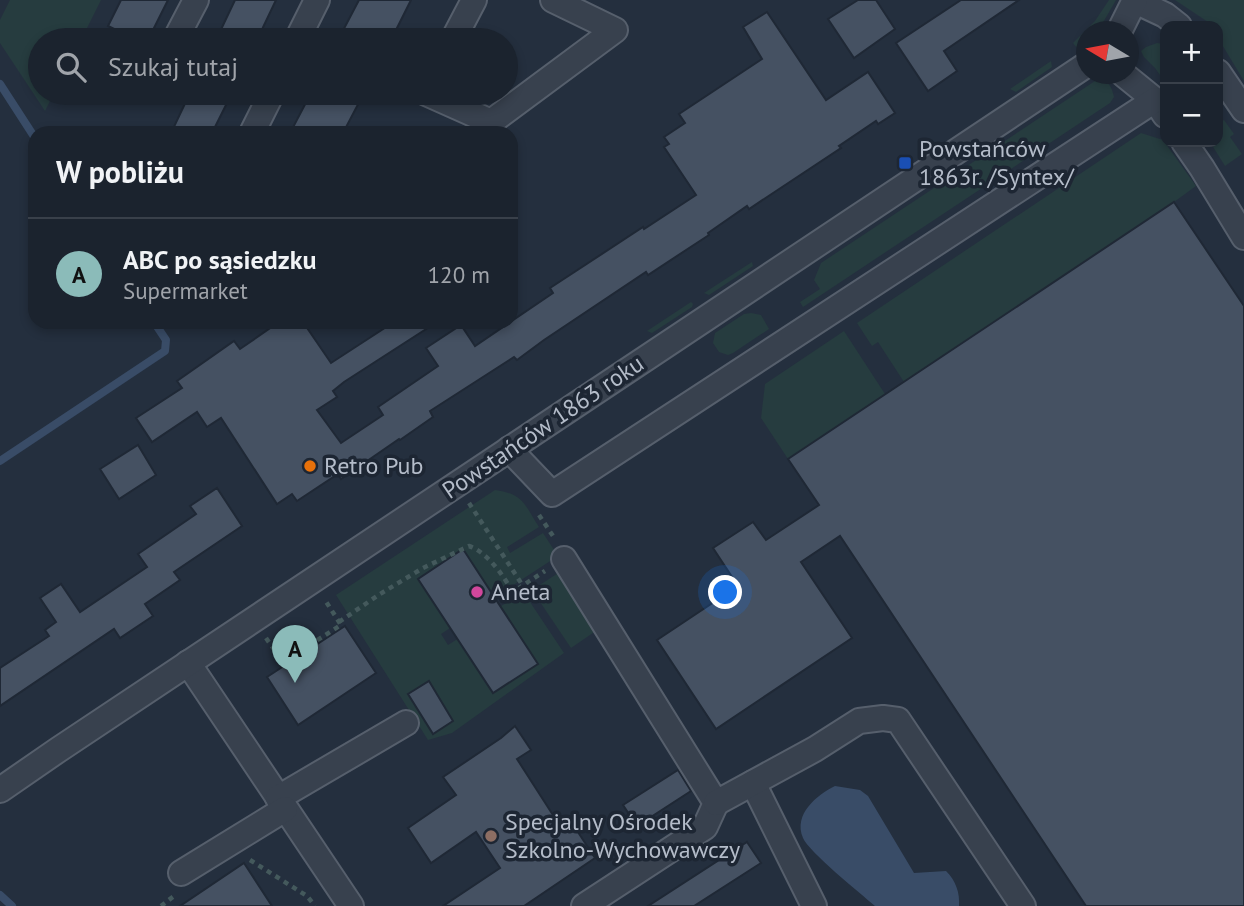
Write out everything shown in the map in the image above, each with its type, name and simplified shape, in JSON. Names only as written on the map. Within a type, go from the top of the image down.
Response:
[{"type":"street","points":[[182,28],[196,0]]},
{"type":"street","points":[[304,28],[317,0]]},
{"type":"street","points":[[459,28],[474,0]]},
{"type":"street","points":[[518,102],[615,30],[553,0]]},
{"type":"street","points":[[1124,21],[1135,0],[1173,21]]},
{"type":"street","name":"Powstańców 1863 roku","points":[[0,790],[1076,72]]},
{"type":"street","points":[[1223,79],[1244,110]]},
{"type":"street","points":[[509,449],[552,494],[1160,107],[1135,84]]},
{"type":"street","points":[[256,126],[266,105]]},
{"type":"street","points":[[453,105],[491,122],[514,105]]},
{"type":"street","points":[[1187,147],[1244,237]]},
{"type":"street","points":[[564,559],[716,803]]},
{"type":"street","points":[[188,663],[348,905]]},
{"type":"street","points":[[584,906],[705,827],[716,803],[815,749],[859,721],[883,718],[898,720],[1023,906]]},
{"type":"street","points":[[181,873],[281,803],[406,723]]},
{"type":"street","points":[[753,783],[814,906]]},
{"type":"path","points":[[469,502],[523,586]]},
{"type":"path","points":[[501,600],[567,557],[532,505]]},
{"type":"path","points":[[339,622],[423,568],[469,545],[478,549],[499,570],[513,593]]},
{"type":"path","points":[[266,637],[283,662],[341,625],[324,599]]},
{"type":"path","points":[[249,859],[307,896],[314,906]]},
{"type":"green space","points":[[10,0],[101,0],[87,28],[28,28],[28,85],[0,43],[0,20]]},
{"type":"green space","points":[[1109,0],[1116,0],[1104,21],[1095,21]]},
{"type":"green space","points":[[1175,0],[1244,0],[1244,81],[1223,46],[1223,21],[1206,21]]},
{"type":"green space","points":[[1160,44],[1160,75],[1141,51]]},
{"type":"green space","points":[[1051,61],[1052,67],[1016,92],[1010,89]]},
{"type":"green space","points":[[1090,84],[1109,84],[1114,97],[1110,103],[803,307],[800,302],[820,289],[814,280],[821,263]]},
{"type":"green space","points":[[1223,120],[1234,134],[1230,137],[1242,154],[1225,166],[1213,147],[1223,147]]},
{"type":"green space","points":[[1141,133],[1160,139],[1160,147],[1168,147],[1196,186],[904,382],[878,342],[872,346],[857,323]]},
{"type":"green space","points":[[752,262],[753,266],[709,295],[704,293]]},
{"type":"green space","points":[[691,302],[692,307],[652,333],[647,331]]},
{"type":"green space","points":[[744,314],[761,315],[769,329],[733,353],[728,355],[719,352],[713,343],[715,333]]},
{"type":"green space","points":[[844,331],[885,394],[788,459],[761,418],[765,384]]},
{"type":"green space","points":[[495,490],[518,497],[539,527],[507,547],[510,553],[543,533],[558,556],[495,597],[463,549],[418,578],[450,628],[441,634],[448,645],[459,638],[493,693],[538,664],[501,606],[524,593],[564,653],[452,733],[428,740],[336,595]]},
{"type":"green space","points":[[566,568],[603,626],[571,648],[532,590]]},
{"type":"water","points":[[835,786],[860,790],[868,796],[914,873],[946,871],[957,887],[959,906],[875,906],[824,862],[803,838],[801,821],[814,800]]},
{"type":"building","points":[[121,0],[168,0],[154,28],[108,26]]},
{"type":"building","points":[[235,0],[276,0],[263,28],[222,28]]},
{"type":"building","points":[[359,0],[411,0],[397,28],[344,28]]},
{"type":"building","points":[[858,0],[876,0],[895,29],[854,58],[828,19]]},
{"type":"building","points":[[961,0],[1019,0],[944,51],[957,71],[928,91],[896,43]]},
{"type":"building","points":[[767,12],[826,100],[868,72],[895,113],[878,124],[876,121],[839,146],[841,148],[749,209],[747,206],[648,275],[646,272],[517,360],[514,357],[430,411],[433,417],[341,479],[338,474],[297,501],[292,494],[277,504],[221,418],[207,427],[197,412],[152,442],[136,418],[182,388],[177,381],[234,341],[240,349],[269,329],[308,329],[331,363],[383,329],[426,329],[344,382],[333,391],[337,397],[317,410],[341,443],[383,415],[378,407],[438,366],[426,348],[455,329],[464,329],[475,346],[500,329],[518,329],[518,317],[553,293],[550,288],[696,195],[664,147],[669,144],[664,137],[685,123],[679,114],[762,59],[743,27]]},
{"type":"building","points":[[184,105],[226,105],[216,126],[174,126]]},
{"type":"building","points":[[305,105],[358,105],[347,126],[294,126]]},
{"type":"building","points":[[1174,202],[1244,306],[1244,906],[1086,906],[840,536],[801,562],[852,638],[716,729],[657,640],[738,586],[713,548],[753,522],[766,540],[819,505],[788,459]]},
{"type":"building","points":[[138,445],[156,475],[119,499],[100,469]]},
{"type":"building","points":[[217,488],[242,526],[174,572],[180,580],[145,604],[153,616],[120,638],[114,629],[0,706],[0,668],[49,636],[45,630],[56,622],[40,598],[61,584],[80,612],[147,567],[138,554],[196,514],[190,506]]},
{"type":"building","points":[[463,549],[538,664],[493,693],[418,579]]},
{"type":"building","points":[[345,626],[376,673],[298,725],[267,677]]},
{"type":"building","points":[[429,681],[453,721],[433,734],[408,694]]},
{"type":"building","points":[[515,726],[531,750],[517,759],[560,826],[570,820],[595,858],[524,906],[443,906],[500,868],[476,832],[431,863],[408,828],[456,795],[443,777]]},
{"type":"building","points":[[678,770],[691,791],[637,826],[623,805]]},
{"type":"building","points":[[747,842],[761,863],[694,906],[648,906]]},
{"type":"building","points":[[244,863],[272,906],[180,906]]},
{"type":"waterway","points":[[0,84],[28,127]]},
{"type":"waterway","points":[[0,461],[165,351],[166,340],[159,329]]},
{"type":"waterway","points":[[0,895],[12,906]]},
{"type":"place","name":"Powstańców 1863r. /Syntex/","points":[[905,163]]},
{"type":"place","name":"Retro Pub","points":[[310,466]]},
{"type":"place","name":"Aneta","points":[[477,592]]},
{"type":"place","name":"ABC po sąsiedzku","points":[[295,683]]},
{"type":"place","name":"Specjalny Ośrodek Szkolno-Wychowawczy","points":[[491,836]]}]
